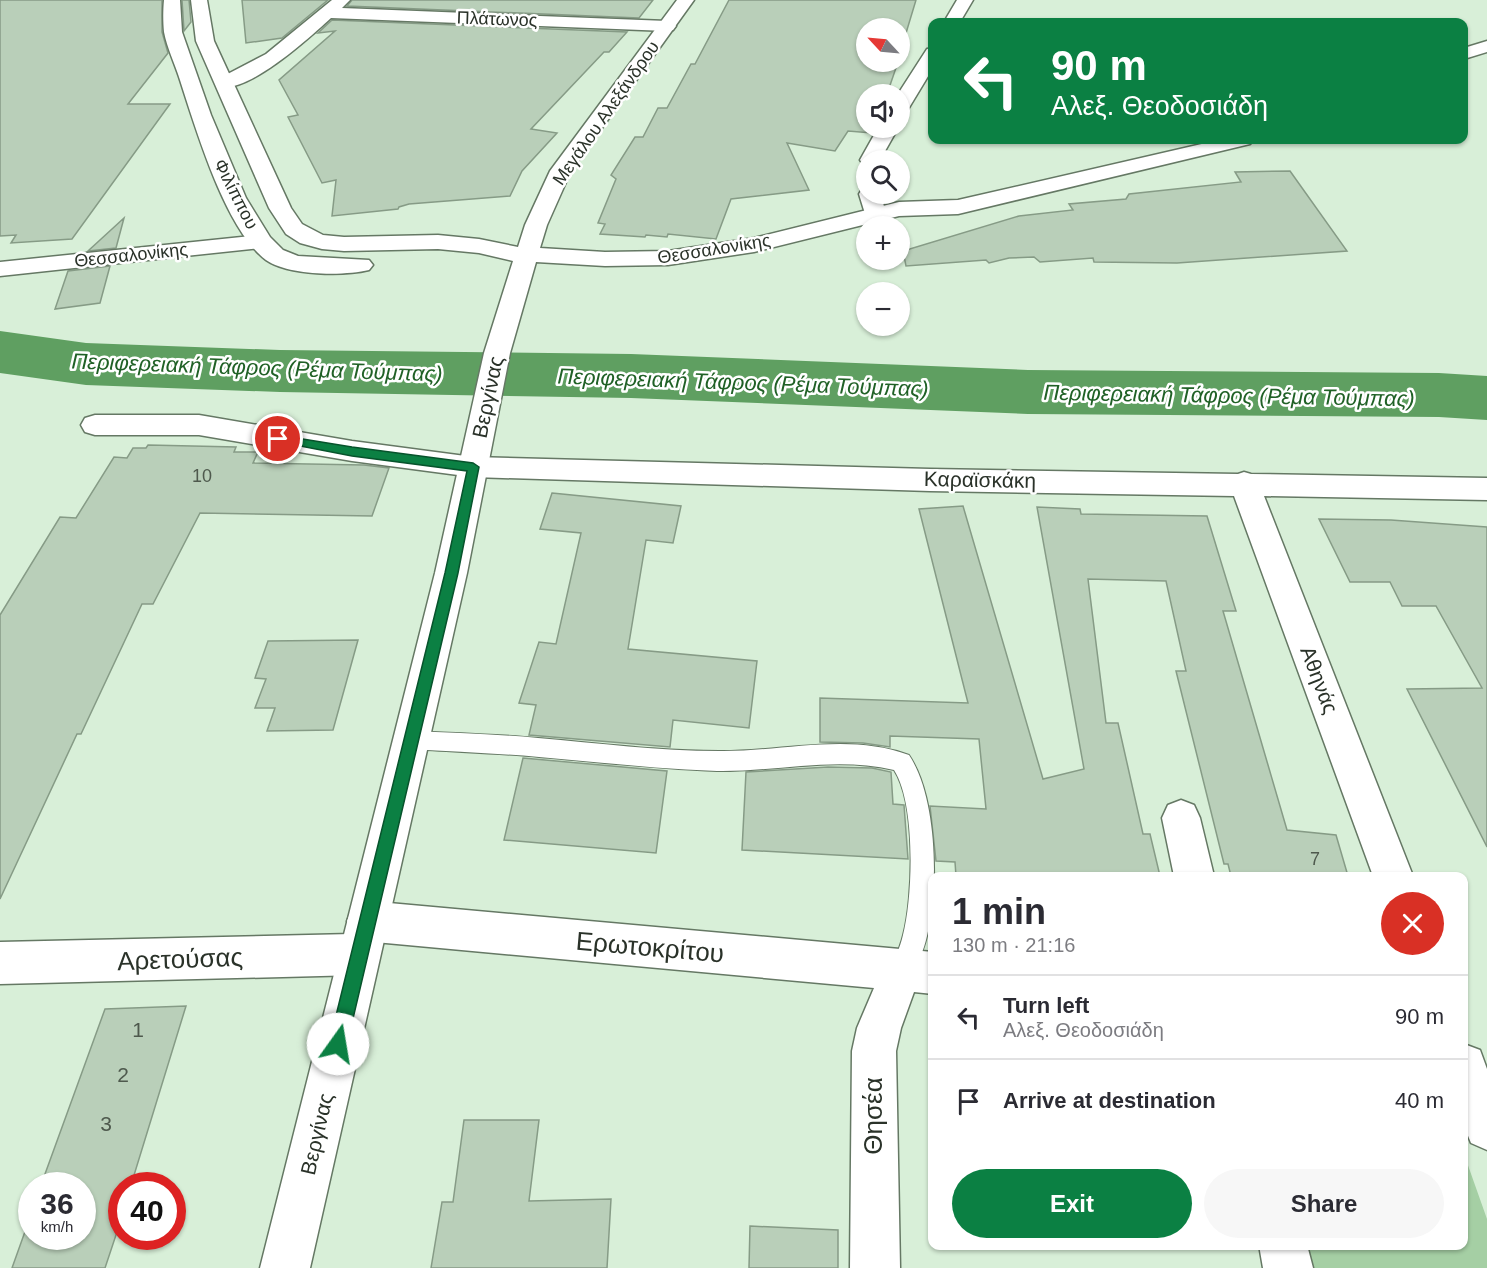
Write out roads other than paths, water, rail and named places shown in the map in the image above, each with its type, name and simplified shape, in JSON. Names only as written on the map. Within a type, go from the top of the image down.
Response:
[{"type":"street","name":"Φιλίππου","points":[[172,0],[174,32],[210,139],[247,221],[261,242],[272,253],[289,261],[326,265],[376,264]]},
{"type":"street","name":"Φιλίππου","points":[[199,0],[205,41],[227,58],[225,83],[280,208],[294,229],[308,238],[344,244],[418,242],[466,244],[520,255]]},
{"type":"street","points":[[225,83],[249,74],[292,43],[342,0]]},
{"type":"street","name":"Μεγάλου Αλεξάνδρου","points":[[509,310],[520,255],[561,171],[686,0]]},
{"type":"street","points":[[954,18],[965,0]]},
{"type":"street","name":"Πλάτωνος","points":[[327,13],[667,26]]},
{"type":"street","points":[[1468,53],[1487,46]]},
{"type":"street","points":[[227,58],[277,52]]},
{"type":"street","points":[[910,91],[928,61]]},
{"type":"street","name":"Θεσσαλονίκης","points":[[520,255],[615,259],[685,256],[774,240],[873,204],[899,209],[958,207],[1226,144]]},
{"type":"street","name":"Θεσσαλονίκης","points":[[899,209],[946,186]]},
{"type":"street","name":"Θεσσαλονίκης","points":[[0,269],[261,242]]},
{"type":"street","points":[[433,263],[520,255]]},
{"type":"street","name":"Βεργίνας","points":[[285,1268],[451,573],[487,398],[509,310]]},
{"type":"street","name":"Καραϊσκάκη","points":[[95,424],[199,425],[352,452],[473,467],[930,480],[1244,483],[1487,489]]},
{"type":"street","name":"Αθηνάς","points":[[1244,483],[1391,872]]},
{"type":"street","points":[[1181,818],[1193,872]]},
{"type":"street","name":"Αρετούσας","points":[[0,963],[363,938]]},
{"type":"street","name":"Ερωτοκρίτου","points":[[363,938],[918,972]]},
{"type":"street","name":"Θησέα","points":[[875,1268],[874,1051],[879,1028],[918,972]]},
{"type":"street","points":[[1468,1076],[1487,1127]]},
{"type":"street","points":[[1284,1250],[1288,1268]]},
{"type":"lane","points":[[411,740],[508,745],[692,760],[750,760],[810,753],[853,753],[901,762],[911,774],[916,791],[922,890],[917,928],[918,972]]},
{"type":"waterway","name":"Περιφερειακή Τάφρος (Ρέμα Τούμπας)","points":[[0,352],[86,364],[280,371],[631,376],[1028,392],[1439,395],[1487,398]]}]
